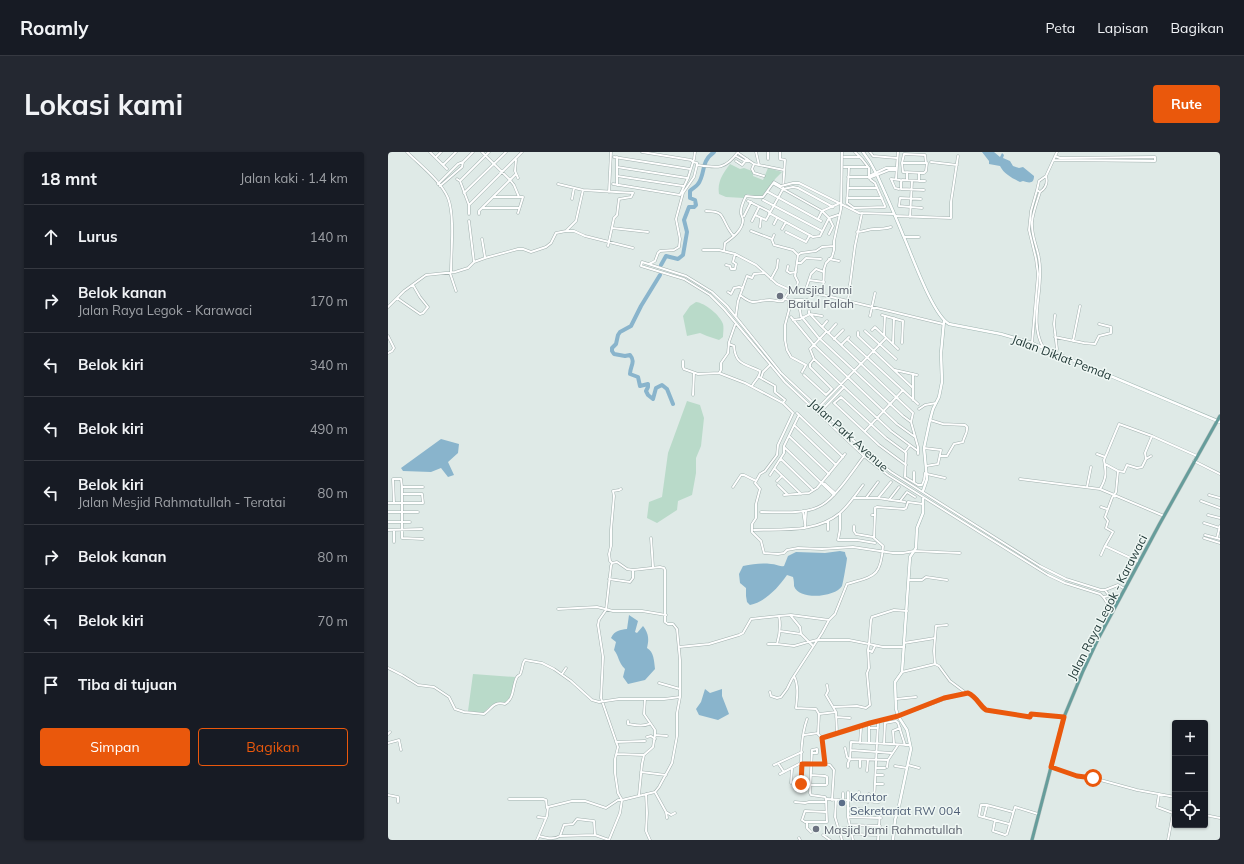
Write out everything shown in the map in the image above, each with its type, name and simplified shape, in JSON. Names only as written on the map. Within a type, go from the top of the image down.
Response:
[{"type":"main road","name":"Jalan Raya Legok - Karawaci","points":[[1032,840],[1064,717],[1083,671],[1139,562],[1220,416]]},
{"type":"street","points":[[407,152],[439,185],[448,197],[451,216],[451,272],[456,291]]},
{"type":"street","points":[[431,152],[447,169]]},
{"type":"street","points":[[436,157],[440,152]]},
{"type":"street","points":[[443,165],[456,152]]},
{"type":"street","points":[[439,185],[458,164],[463,162],[473,152]]},
{"type":"street","points":[[482,152],[510,180],[519,197],[522,197],[518,213]]},
{"type":"street","points":[[460,181],[489,152]]},
{"type":"street","points":[[464,193],[506,152]]},
{"type":"street","points":[[469,205],[522,152]]},
{"type":"street","points":[[609,192],[611,152]]},
{"type":"street","points":[[642,152],[691,160],[692,163],[697,163],[697,165],[715,168],[724,167],[737,154]]},
{"type":"street","points":[[613,184],[680,196],[683,186],[688,178],[695,152]]},
{"type":"street","points":[[756,152],[759,164]]},
{"type":"street","points":[[768,152],[768,159]]},
{"type":"street","points":[[755,215],[766,220],[783,189],[785,160],[780,159],[780,152]]},
{"type":"street","points":[[823,295],[824,272],[826,263],[832,257],[841,209],[839,204],[842,152]]},
{"type":"street","points":[[849,167],[848,204],[854,208],[885,208],[875,183],[869,177],[868,167],[855,152]]},
{"type":"street","points":[[863,152],[876,174],[923,282],[943,322],[941,353],[942,382],[939,397],[930,420],[924,448],[926,481],[923,491]]},
{"type":"street","points":[[870,152],[873,156],[897,158]]},
{"type":"street","points":[[896,179],[898,152]]},
{"type":"street","points":[[1043,347],[1038,335],[1037,319],[1040,287],[1039,259],[1032,229],[1039,181],[1046,176],[1054,160],[1056,152]]},
{"type":"street","points":[[737,154],[754,164],[784,170]]},
{"type":"street","points":[[737,154],[745,162]]},
{"type":"street","points":[[904,154],[925,155],[925,172],[918,173],[902,171],[902,163],[904,154]]},
{"type":"street","points":[[724,251],[725,243],[734,236],[743,221],[740,213],[746,196],[763,197],[774,182],[781,186],[799,183],[859,213],[951,218],[951,202],[958,156]]},
{"type":"street","points":[[1054,160],[1155,161],[1155,157],[1061,160],[1055,156]]},
{"type":"street","points":[[614,157],[690,169]]},
{"type":"street","points":[[844,157],[860,157]]},
{"type":"street","points":[[617,185],[618,158]]},
{"type":"street","points":[[516,159],[515,171],[518,178]]},
{"type":"street","points":[[736,161],[742,165],[748,160]]},
{"type":"street","points":[[439,185],[462,167],[463,162]]},
{"type":"street","points":[[931,162],[957,165]]},
{"type":"street","points":[[902,163],[926,163]]},
{"type":"street","points":[[754,164],[752,169],[754,172],[764,176]]},
{"type":"street","points":[[649,264],[655,261],[660,251],[674,250],[679,247],[680,238],[676,219],[683,193],[694,176],[697,165]]},
{"type":"street","points":[[617,167],[688,178]]},
{"type":"street","points":[[844,167],[868,167]]},
{"type":"street","points":[[848,177],[869,177],[896,169]]},
{"type":"street","points":[[907,180],[908,172]]},
{"type":"street","points":[[918,173],[919,181]]},
{"type":"street","points":[[479,214],[479,211],[516,174]]},
{"type":"street","points":[[617,176],[683,186]]},
{"type":"street","points":[[1032,343],[1038,274],[1029,230],[1031,211],[1038,191],[1046,186],[1046,176]]},
{"type":"street","points":[[457,179],[460,181],[469,205],[469,214]]},
{"type":"street","points":[[899,189],[895,188],[891,179],[900,180]]},
{"type":"street","points":[[924,190],[900,189],[901,181],[925,181]]},
{"type":"street","points":[[910,216],[912,181]]},
{"type":"street","points":[[558,184],[583,190],[633,193],[631,197],[619,198],[617,215],[614,218],[608,246]]},
{"type":"street","points":[[774,184],[822,211],[829,218],[833,226],[829,234]]},
{"type":"street","points":[[783,189],[793,187],[798,188],[832,207]]},
{"type":"street","points":[[572,199],[574,188]]},
{"type":"street","points":[[848,188],[877,188]]},
{"type":"street","points":[[566,231],[576,221],[583,190]]},
{"type":"street","points":[[768,192],[821,221]]},
{"type":"street","points":[[493,197],[519,197]]},
{"type":"street","points":[[847,198],[882,198]]},
{"type":"street","points":[[921,199],[900,198],[899,200],[900,207],[922,208]]},
{"type":"street","points":[[748,200],[777,218],[813,237],[820,236],[829,218],[838,215]]},
{"type":"street","points":[[763,200],[822,231]]},
{"type":"street","points":[[744,216],[751,202]]},
{"type":"street","points":[[818,219],[822,211],[839,204]]},
{"type":"street","points":[[752,222],[760,207]]},
{"type":"street","points":[[482,208],[519,208]]},
{"type":"street","points":[[706,211],[721,215],[726,228],[734,236]]},
{"type":"street","points":[[848,300],[857,232],[862,213]]},
{"type":"street","points":[[760,227],[761,218]]},
{"type":"street","points":[[774,224],[777,218]]},
{"type":"street","points":[[468,222],[474,262]]},
{"type":"street","points":[[782,229],[786,222]]},
{"type":"street","points":[[857,232],[891,227]]},
{"type":"street","points":[[612,228],[648,232]]},
{"type":"street","points":[[388,307],[426,275],[468,268],[474,262],[518,249],[531,252],[535,251],[548,245],[556,233],[574,231],[583,235],[633,248]]},
{"type":"street","points":[[751,231],[772,239]]},
{"type":"street","points":[[786,232],[806,242],[810,235]]},
{"type":"street","points":[[774,235],[772,239],[773,244],[793,250],[798,255]]},
{"type":"street","points":[[904,237],[919,237]]},
{"type":"street","points":[[482,238],[485,258]]},
{"type":"street","points":[[799,244],[801,240]]},
{"type":"street","points":[[798,255],[801,253],[816,251],[822,247],[834,246]]},
{"type":"street","points":[[703,250],[719,250],[735,254],[756,265],[777,284],[790,290],[848,300],[943,322]]},
{"type":"street","points":[[726,265],[735,269],[736,264],[732,262],[735,254]]},
{"type":"street","points":[[795,290],[798,281],[795,276],[798,255]]},
{"type":"street","points":[[797,263],[801,263],[806,258],[821,259]]},
{"type":"street","points":[[829,259],[839,261]]},
{"type":"street","points":[[771,279],[777,268],[778,260]]},
{"type":"street","points":[[655,261],[657,267]]},
{"type":"street","name":"Jalan Park Avenue","points":[[1104,597],[1100,594],[1057,580],[888,475],[864,456],[785,382],[717,301],[694,284],[675,276],[641,266],[642,262],[686,276],[705,287],[719,298],[781,373],[867,453],[891,472],[1040,566],[1062,578],[1105,590],[1118,585],[1125,589]]},
{"type":"street","points":[[788,266],[787,272],[796,272]]},
{"type":"street","points":[[805,292],[811,274],[816,269],[824,272]]},
{"type":"street","points":[[736,315],[737,304],[747,276],[752,278],[754,274],[764,273]]},
{"type":"street","points":[[809,280],[824,282]]},
{"type":"street","points":[[397,298],[420,314],[423,313],[428,307],[413,285]]},
{"type":"street","points":[[728,292],[731,294],[734,288],[743,288]]},
{"type":"street","points":[[740,295],[747,300],[754,302],[768,300],[780,302],[790,290]]},
{"type":"street","points":[[870,316],[875,293]]},
{"type":"street","points":[[784,299],[808,300]]},
{"type":"street","points":[[789,300],[789,310],[785,325],[785,340],[788,353],[791,357],[806,365],[802,372]]},
{"type":"street","points":[[799,304],[801,316],[820,339],[911,422]]},
{"type":"street","points":[[1073,341],[1080,306]]},
{"type":"street","points":[[809,310],[810,314],[827,333],[913,413],[911,422],[918,454]]},
{"type":"street","points":[[793,320],[800,319],[810,314],[822,316]]},
{"type":"street","points":[[884,335],[883,315],[903,321],[902,343]]},
{"type":"street","points":[[1055,315],[1056,352]]},
{"type":"street","points":[[791,317],[814,345],[897,424],[915,437]]},
{"type":"street","points":[[893,344],[894,318]]},
{"type":"street","points":[[822,327],[827,321]]},
{"type":"street","name":"Jalan Diklat Pemda","points":[[943,322],[1001,334],[1032,343],[1218,422]]},
{"type":"street","points":[[836,324],[810,349],[814,359],[891,431],[918,451]]},
{"type":"street","points":[[1055,337],[1095,344],[1099,336],[1111,333],[1111,327],[1099,324]]},
{"type":"street","points":[[719,373],[721,370],[721,363],[728,353],[729,344],[736,325]]},
{"type":"street","points":[[872,330],[875,327],[898,348]]},
{"type":"street","points":[[834,339],[843,330]]},
{"type":"street","points":[[865,331],[896,359]]},
{"type":"street","points":[[858,332],[858,336],[913,388]]},
{"type":"street","points":[[388,336],[394,348],[392,352],[388,353]]},
{"type":"street","points":[[841,345],[848,338],[918,404]]},
{"type":"street","points":[[820,409],[831,394],[843,386],[886,338]]},
{"type":"street","points":[[729,344],[734,346],[734,352],[737,360],[751,368],[759,370],[760,377]]},
{"type":"street","points":[[804,375],[826,395],[832,389],[810,367],[810,364],[814,359]]},
{"type":"street","points":[[682,361],[683,368],[694,373],[719,373],[752,386],[783,403],[792,411],[793,414],[778,445],[777,455],[766,471],[760,474],[755,484],[760,489],[756,504],[756,518],[752,524],[752,532],[761,541],[764,553],[778,554],[784,553],[787,550],[798,548],[822,549],[853,547],[883,552],[903,553],[914,551],[960,553]]},
{"type":"street","points":[[752,386],[770,365]]},
{"type":"street","points":[[894,370],[917,375]]},
{"type":"street","points":[[693,395],[694,373]]},
{"type":"street","points":[[913,374],[913,400]]},
{"type":"street","points":[[760,377],[775,386],[774,392],[785,400],[783,403]]},
{"type":"street","points":[[864,431],[903,390]]},
{"type":"street","points":[[903,480],[905,477],[906,464],[906,453],[886,438],[841,397],[834,403],[879,445],[906,464]]},
{"type":"street","points":[[919,409],[925,405],[936,403]]},
{"type":"street","points":[[770,474],[775,469],[784,453],[784,447],[798,414],[843,457]]},
{"type":"street","points":[[930,420],[943,424],[965,425],[967,427],[968,432],[964,438],[964,442],[954,444],[947,456],[940,456]]},
{"type":"street","points":[[1100,489],[1105,481],[1105,457],[1119,424],[1152,436],[1197,456]]},
{"type":"street","points":[[794,425],[836,465]]},
{"type":"street","points":[[789,436],[829,474]]},
{"type":"street","points":[[1106,464],[1118,471],[1124,472],[1127,465],[1142,468],[1146,459],[1145,453],[1152,436]]},
{"type":"street","points":[[905,452],[910,445]]},
{"type":"street","points":[[784,447],[834,494]]},
{"type":"street","points":[[924,448],[940,450],[938,464],[926,466]]},
{"type":"street","points":[[761,512],[804,511],[823,505],[834,494],[867,453]]},
{"type":"street","points":[[784,495],[809,493],[822,483],[845,454]]},
{"type":"street","points":[[1097,454],[1105,457]]},
{"type":"street","points":[[1146,459],[1151,456]]},
{"type":"street","points":[[781,459],[813,490]]},
{"type":"street","points":[[1194,461],[1220,474]]},
{"type":"street","points":[[1087,487],[1091,467]]},
{"type":"street","points":[[775,469],[801,494]]},
{"type":"street","points":[[1102,555],[1113,532],[1106,528],[1108,521],[1105,517],[1117,486],[1116,481],[1118,471]]},
{"type":"street","points":[[888,475],[891,472]]},
{"type":"street","points":[[914,472],[914,482]]},
{"type":"street","points":[[905,477],[918,485],[922,485],[926,473]]},
{"type":"street","points":[[926,473],[945,478]]},
{"type":"street","points":[[733,487],[741,475],[756,481]]},
{"type":"street","points":[[777,481],[782,476]]},
{"type":"street","points":[[394,503],[393,479],[401,479],[403,538],[423,538]]},
{"type":"street","points":[[1020,479],[1100,489],[1164,516]]},
{"type":"street","points":[[866,498],[878,482]]},
{"type":"street","points":[[878,498],[891,482]]},
{"type":"street","points":[[754,530],[805,528],[828,521],[840,513],[863,484]]},
{"type":"street","points":[[778,486],[788,495]]},
{"type":"street","points":[[402,487],[423,487]]},
{"type":"street","points":[[889,500],[899,487]]},
{"type":"street","points":[[539,836],[552,840],[560,836],[595,835],[609,840],[620,813],[622,800],[618,793],[615,773],[618,747],[601,703],[600,688],[603,657],[598,625],[599,620],[606,610],[612,563],[609,557],[611,546],[613,491],[621,489]]},
{"type":"street","points":[[900,501],[907,492],[915,497]]},
{"type":"street","points":[[388,503],[423,503],[422,494],[402,494]]},
{"type":"street","points":[[1209,495],[1220,498]]},
{"type":"street","points":[[853,498],[878,498],[905,502]]},
{"type":"street","points":[[893,840],[895,820],[900,806],[911,745],[905,727],[898,716],[895,682],[902,672],[910,557],[916,546],[918,523],[923,513],[923,499]]},
{"type":"street","points":[[1200,501],[1220,508]]},
{"type":"street","points":[[873,537],[875,508],[906,508],[908,502],[923,504]]},
{"type":"street","points":[[1101,507],[1107,509]]},
{"type":"street","points":[[804,511],[805,528]]},
{"type":"street","points":[[388,512],[418,512]]},
{"type":"street","points":[[840,513],[838,540],[875,543]]},
{"type":"street","points":[[1208,515],[1220,518]]},
{"type":"street","points":[[828,521],[828,530]]},
{"type":"street","points":[[388,522],[410,522]]},
{"type":"street","points":[[1204,523],[1220,528],[1216,538]]},
{"type":"street","points":[[770,692],[772,696],[780,698],[787,690],[794,676],[829,620],[835,614],[848,584],[865,580],[877,573],[883,552],[882,544],[873,537],[856,533],[854,531],[854,526]]},
{"type":"street","points":[[388,530],[422,529]]},
{"type":"street","points":[[394,530],[394,542]]},
{"type":"street","points":[[849,540],[850,535]]},
{"type":"street","points":[[1220,539],[1205,536],[1220,544]]},
{"type":"street","points":[[651,538],[653,567]]},
{"type":"street","points":[[1105,546],[1139,562]]},
{"type":"street","points":[[547,808],[563,802],[585,801],[606,808],[616,800],[622,800],[655,792],[672,763],[677,736],[677,713],[680,697],[679,647],[677,629],[673,624],[666,623],[665,570],[661,567],[653,567],[633,570],[627,569],[617,562],[612,563]]},
{"type":"street","points":[[609,579],[630,582],[633,578],[633,570]]},
{"type":"street","points":[[1057,580],[1058,576]]},
{"type":"street","points":[[909,580],[922,580],[926,577],[947,580]]},
{"type":"street","points":[[1091,591],[1092,587]]},
{"type":"street","points":[[1105,590],[1108,596],[1104,597],[1107,604],[1113,611]]},
{"type":"street","points":[[558,609],[599,607],[606,610],[642,611],[666,615]]},
{"type":"street","points":[[833,708],[859,706],[866,708],[870,706],[867,673],[869,668],[868,650],[872,617],[894,610],[907,611]]},
{"type":"street","points":[[679,647],[704,644],[742,634],[751,619],[790,615],[829,620]]},
{"type":"street","points":[[790,615],[800,627],[801,634],[813,646]]},
{"type":"street","points":[[776,644],[780,631],[779,616]]},
{"type":"street","points":[[934,664],[936,626],[947,626]]},
{"type":"street","points":[[780,631],[801,634]]},
{"type":"street","points":[[904,643],[935,638]]},
{"type":"street","points":[[768,644],[794,646],[817,640],[849,640],[875,646],[904,647]]},
{"type":"street","points":[[868,650],[873,652],[875,646]]},
{"type":"street","points":[[388,668],[418,685],[434,687],[449,697],[453,706],[458,710],[484,714],[494,704],[506,703],[510,700],[516,680],[521,673],[523,662],[525,660],[542,663],[562,674],[592,700],[601,703],[619,699],[680,697]]},
{"type":"street","points":[[902,672],[934,664],[939,666],[950,680],[966,693],[974,696],[986,710],[1030,717],[1031,714],[1064,717]]},
{"type":"street","points":[[562,674],[566,668]]},
{"type":"street","points":[[794,676],[797,690],[796,708],[815,708],[819,714],[818,733],[822,738],[825,764]]},
{"type":"street","points":[[659,683],[680,689]]},
{"type":"street","points":[[827,685],[828,691],[826,695],[836,712],[837,733]]},
{"type":"street","points":[[822,738],[898,716],[944,698],[966,693]]},
{"type":"street","points":[[896,699],[916,697]]},
{"type":"street","points":[[640,795],[641,772],[644,755],[653,747],[655,739],[655,731],[644,714],[645,699]]},
{"type":"street","points":[[819,714],[836,712]]},
{"type":"street","points":[[836,717],[850,718]]},
{"type":"street","points":[[801,784],[802,752],[807,719]]},
{"type":"street","points":[[884,744],[885,719]]},
{"type":"street","points":[[628,721],[628,724],[639,726],[650,724]]},
{"type":"street","points":[[885,723],[897,721],[905,745]]},
{"type":"street","points":[[874,802],[878,723]]},
{"type":"street","points":[[869,743],[869,727],[878,728]]},
{"type":"street","points":[[860,743],[861,728]]},
{"type":"street","points":[[894,744],[893,731],[900,728]]},
{"type":"street","points":[[804,735],[818,733]]},
{"type":"street","points":[[655,735],[667,736]]},
{"type":"street","points":[[647,737],[651,736],[655,739]]},
{"type":"street","points":[[388,743],[399,740],[400,750]]},
{"type":"street","points":[[616,742],[645,741]]},
{"type":"street","points":[[848,767],[851,742],[911,745]]},
{"type":"street","points":[[876,768],[886,767],[888,760],[898,745]]},
{"type":"street","points":[[845,748],[847,757],[850,759],[888,760]]},
{"type":"street","points":[[851,750],[892,753]]},
{"type":"street","points":[[774,765],[802,752]]},
{"type":"street","points":[[812,753],[810,785],[811,795],[823,796],[826,801],[826,812],[826,822],[807,822],[802,820],[805,812],[826,812]]},
{"type":"street","points":[[617,754],[644,755]]},
{"type":"street","points":[[860,760],[860,767]]},
{"type":"street","points":[[867,771],[868,760]]},
{"type":"street","points":[[778,763],[784,772]]},
{"type":"street","points":[[780,774],[802,764],[830,765],[834,770],[832,800]]},
{"type":"street","points":[[895,766],[919,768]]},
{"type":"street","points":[[1051,767],[1077,776],[1093,778],[1172,796]]},
{"type":"street","points":[[791,784],[792,768]]},
{"type":"street","points":[[641,772],[666,775]]},
{"type":"street","points":[[810,785],[826,785],[827,777],[811,775]]},
{"type":"street","points":[[876,775],[883,775]]},
{"type":"street","points":[[875,784],[883,784]]},
{"type":"street","points":[[655,792],[666,812],[667,818]]},
{"type":"street","points":[[848,792],[848,817],[853,840]]},
{"type":"street","points":[[858,801],[859,792]]},
{"type":"street","points":[[843,793],[843,800]]},
{"type":"street","points":[[646,794],[648,812],[646,828],[650,840]]},
{"type":"street","points":[[868,802],[869,794]]},
{"type":"street","points":[[1159,794],[1157,807],[1173,813],[1168,840]]},
{"type":"street","points":[[388,795],[398,797],[398,802]]},
{"type":"street","points":[[509,799],[546,800],[547,814],[537,840]]},
{"type":"street","points":[[836,800],[835,817],[842,840]]},
{"type":"street","points":[[795,802],[805,803],[848,800],[880,802]]},
{"type":"street","points":[[1010,824],[979,815],[982,804],[1013,812]]},
{"type":"street","points":[[984,817],[987,805]]},
{"type":"street","points":[[995,820],[993,831],[1005,835],[1007,834],[1013,812],[1016,807],[1038,814]]},
{"type":"street","points":[[848,808],[880,810],[878,840]]},
{"type":"street","points":[[666,812],[671,815],[675,813]]},
{"type":"street","points":[[1208,816],[1220,818]]},
{"type":"street","points":[[538,817],[546,818]]},
{"type":"street","points":[[848,817],[880,818]]},
{"type":"street","points":[[560,836],[564,825],[574,824],[577,819],[594,821],[595,835]]},
{"type":"street","points":[[807,822],[807,828],[811,832]]},
{"type":"street","points":[[838,829],[850,826],[880,826]]},
{"type":"street","points":[[852,834],[879,835]]},
{"type":"street","points":[[823,836],[830,840]]},
{"type":"green space","points":[[730,164],[740,169],[744,168],[752,171],[753,176],[763,180],[768,168],[782,172],[762,196],[757,197],[747,194],[744,198],[726,197],[719,194],[719,186],[723,174]]},
{"type":"green space","points":[[696,302],[708,307],[716,313],[721,321],[723,326],[723,337],[719,340],[700,333],[687,336],[683,316],[690,306]]},
{"type":"green space","points":[[687,401],[700,405],[704,418],[701,446],[696,458],[696,473],[692,495],[678,501],[677,510],[657,523],[647,518],[649,502],[662,497],[668,453]]},
{"type":"green space","points":[[473,674],[515,677],[514,688],[507,702],[496,703],[483,713],[468,711]]},
{"type":"water","points":[[982,152],[994,152],[1000,157],[1002,153],[1004,155],[1003,158],[1010,161],[1013,166],[1019,168],[1023,167],[1034,176],[1032,182],[1020,182],[1006,174],[1000,166],[989,164],[989,161]]},
{"type":"water","points":[[441,439],[459,444],[458,453],[448,462],[454,475],[448,477],[441,468],[431,472],[403,471],[401,468]]},
{"type":"water","points":[[840,551],[845,552],[847,558],[843,584],[833,593],[818,596],[803,594],[797,591],[794,586],[793,577],[787,575],[780,585],[766,598],[750,605],[747,602],[746,588],[740,583],[739,574],[743,566],[754,564],[773,564],[784,566],[788,556],[796,552],[825,553]]},
{"type":"water","points":[[629,615],[638,621],[635,632],[637,633],[643,626],[647,634],[647,648],[652,654],[655,669],[645,680],[628,684],[623,677],[625,669],[614,650],[616,642],[611,638],[616,632],[627,629]]},
{"type":"water","points":[[705,689],[710,693],[722,689],[722,696],[729,714],[718,720],[699,715],[696,709],[701,702]]},
{"type":"waterway","points":[[661,265],[666,256],[678,259],[683,255],[687,232],[684,220],[689,207],[694,207],[696,205],[695,200],[690,198],[690,191],[698,184],[705,164],[714,152]]},
{"type":"waterway","points":[[660,275],[631,326],[620,332],[618,335],[616,344],[612,348],[612,351],[614,354],[625,356],[630,355],[632,357],[633,362],[630,374],[638,377],[640,386],[648,384],[646,391],[648,395],[653,399],[656,388],[662,385],[667,389],[673,404]]},
{"type":"place","name":"Masjid Jami Baitul Falah","points":[[780,296]]},
{"type":"place","name":"Kantor Sekretariat RW 004","points":[[842,803]]},
{"type":"place","name":"Masjid Jami Rahmatullah","points":[[816,829]]},
{"type":"route","points":[[801,784],[802,764],[825,764],[822,738],[898,716],[944,698],[968,693],[977,698],[984,710],[1030,717],[1031,714],[1064,717],[1051,767],[1077,776],[1093,778]]}]
